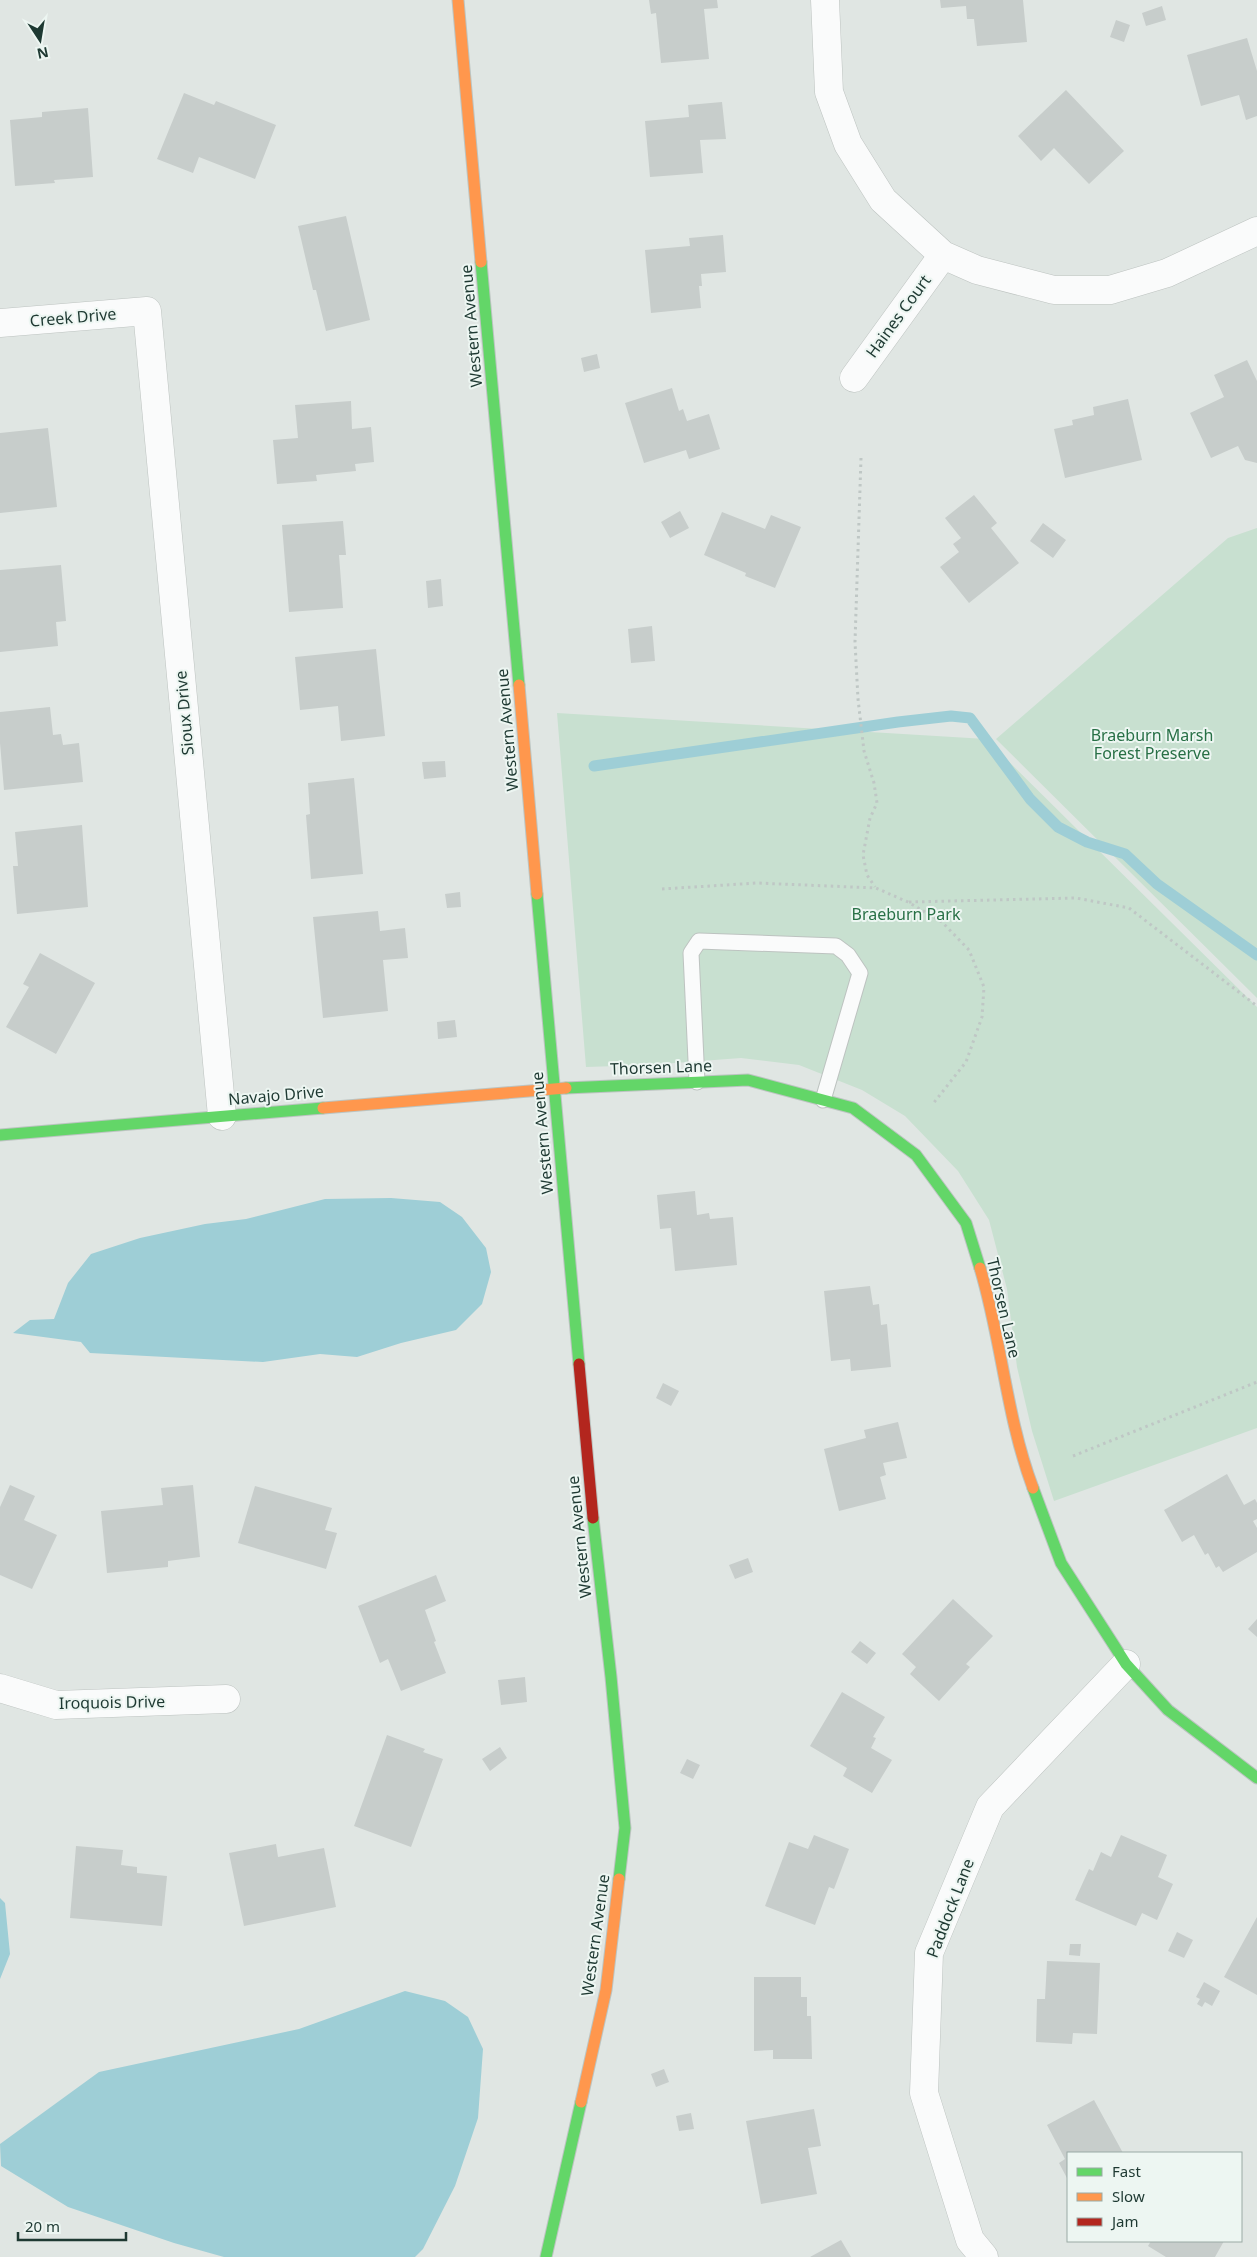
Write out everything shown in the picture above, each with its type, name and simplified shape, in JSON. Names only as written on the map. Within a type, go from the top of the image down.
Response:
[{"type":"street","name":"Western Avenue","points":[[458,0],[590,1494],[611,1677],[625,1828],[606,1990],[546,2257]]},
{"type":"street","points":[[825,0],[829,92],[848,144],[883,200],[943,255],[977,270],[1054,290],[1110,290],[1167,273],[1257,231]]},
{"type":"street","name":"Haines Court","points":[[854,378],[943,255]]},
{"type":"street","name":"Creek Drive","points":[[0,323],[147,311]]},
{"type":"street","name":"Sioux Drive","points":[[147,311],[222,1116]]},
{"type":"street","name":"Thorsen Lane","points":[[555,1088],[748,1080],[853,1108],[916,1155],[966,1223],[987,1292],[1005,1390],[1021,1457],[1061,1563],[1126,1664],[1168,1710],[1257,1778]]},
{"type":"street","name":"Navajo Drive","points":[[0,1135],[555,1088]]},
{"type":"street","name":"Paddock Lane","points":[[984,2257],[970,2240],[924,2093],[929,1953],[990,1807],[1126,1664]]},
{"type":"street","name":"Iroquois Drive","points":[[0,1688],[56,1705],[226,1699]]},
{"type":"lane","points":[[697,1082],[691,953],[699,941],[836,946],[848,955],[860,974],[823,1100]]},
{"type":"path","points":[[861,458],[855,642],[858,699],[864,751],[878,803],[870,818],[863,855],[867,875],[876,888]]},
{"type":"path","points":[[662,890],[757,883],[876,888],[908,902],[942,922],[969,950],[984,988],[982,1017],[966,1062],[932,1105]]},
{"type":"path","points":[[908,902],[1076,898],[1129,908],[1257,1006]]},
{"type":"path","points":[[1073,1456],[1257,1382]]},
{"type":"green space","name":"Braeburn Marsh Forest Preserve","points":[[1257,528],[1257,998],[996,739],[1228,538]]},
{"type":"green space","name":"Braeburn Park","points":[[557,713],[986,739],[1257,1007],[1257,1428],[1054,1501],[1032,1431],[1017,1367],[1007,1289],[989,1220],[958,1171],[905,1116],[862,1090],[799,1065],[741,1058],[648,1065],[586,1067]]},
{"type":"water","points":[[391,1198],[440,1202],[462,1217],[486,1248],[491,1272],[482,1304],[456,1330],[401,1343],[357,1357],[320,1354],[263,1362],[90,1353],[81,1342],[13,1333],[30,1320],[54,1319],[68,1283],[91,1254],[140,1238],[205,1224],[246,1219],[325,1199]]},
{"type":"water","points":[[0,1898],[5,1903],[10,1954],[0,1979]]},
{"type":"water","points":[[405,1991],[445,2001],[468,2017],[483,2049],[478,2118],[455,2186],[423,2249],[415,2257],[224,2257],[174,2243],[68,2207],[1,2166],[0,2144],[99,2072],[299,2029]]},
{"type":"building","points":[[649,0],[717,0],[718,8],[704,9],[709,59],[661,63],[656,13],[651,14]]},
{"type":"building","points":[[940,0],[1023,0],[1027,42],[977,46],[974,19],[967,19],[966,6],[941,8]]},
{"type":"building","points":[[1162,6],[1166,20],[1146,26],[1142,13]]},
{"type":"building","points":[[1116,20],[1130,25],[1124,42],[1110,37]]},
{"type":"building","points":[[1247,38],[1257,71],[1257,116],[1246,120],[1239,95],[1201,106],[1187,55]]},
{"type":"building","points":[[1066,90],[1124,151],[1089,184],[1054,148],[1041,161],[1018,136]]},
{"type":"building","points":[[184,93],[214,105],[216,101],[276,125],[255,179],[199,157],[193,173],[157,159]]},
{"type":"building","points":[[722,102],[726,139],[700,140],[703,173],[650,177],[645,121],[689,117],[688,105]]},
{"type":"building","points":[[88,108],[93,177],[54,180],[55,183],[15,186],[10,120],[42,117],[42,112]]},
{"type":"building","points":[[346,216],[370,320],[326,331],[316,290],[313,290],[298,226]]},
{"type":"building","points":[[723,235],[726,272],[701,274],[702,286],[699,286],[701,308],[651,313],[645,250],[690,246],[689,238]]},
{"type":"building","points":[[597,354],[600,368],[584,372],[581,358]]},
{"type":"building","points":[[1247,360],[1257,381],[1257,463],[1245,460],[1238,446],[1211,458],[1190,413],[1224,397],[1214,375]]},
{"type":"building","points":[[672,388],[679,411],[683,409],[687,421],[709,414],[720,449],[689,459],[686,450],[644,463],[625,403]]},
{"type":"building","points":[[1128,399],[1142,460],[1065,478],[1054,429],[1073,425],[1072,420],[1094,415],[1093,407]]},
{"type":"building","points":[[351,401],[352,429],[371,427],[374,462],[355,464],[356,471],[316,475],[317,481],[277,484],[273,440],[298,438],[295,405]]},
{"type":"building","points":[[48,428],[57,507],[0,513],[0,433]]},
{"type":"building","points":[[974,495],[997,523],[991,528],[1019,563],[969,603],[940,567],[959,552],[953,544],[961,538],[945,518]]},
{"type":"building","points":[[680,511],[689,528],[670,538],[661,522]]},
{"type":"building","points":[[722,512],[765,529],[771,515],[801,527],[775,588],[745,576],[746,573],[704,555]]},
{"type":"building","points":[[343,521],[346,555],[339,555],[343,608],[289,612],[282,525]]},
{"type":"building","points":[[1043,523],[1066,540],[1053,558],[1030,541]]},
{"type":"building","points":[[61,565],[66,621],[56,622],[58,646],[0,652],[0,570]]},
{"type":"building","points":[[441,579],[443,606],[428,608],[426,581]]},
{"type":"building","points":[[652,626],[655,661],[631,663],[628,629]]},
{"type":"building","points":[[376,649],[385,736],[341,741],[338,706],[300,710],[295,657]]},
{"type":"building","points":[[50,707],[53,735],[61,734],[63,745],[79,743],[83,782],[4,790],[0,743],[0,712]]},
{"type":"building","points":[[445,761],[446,777],[424,779],[422,762]]},
{"type":"building","points":[[354,778],[363,874],[311,879],[306,815],[310,814],[308,783]]},
{"type":"building","points":[[82,825],[88,907],[17,914],[13,866],[18,866],[15,832]]},
{"type":"building","points":[[460,892],[461,907],[447,908],[445,894]]},
{"type":"building","points":[[378,911],[380,931],[405,928],[408,958],[383,960],[388,1011],[323,1018],[313,917]]},
{"type":"building","points":[[40,953],[95,983],[56,1054],[6,1027],[29,987],[23,984]]},
{"type":"building","points":[[455,1020],[457,1037],[438,1039],[437,1022]]},
{"type":"building","points":[[695,1191],[697,1215],[709,1213],[710,1219],[733,1217],[737,1265],[675,1271],[671,1228],[660,1229],[657,1195]]},
{"type":"building","points":[[870,1286],[873,1305],[879,1304],[881,1325],[887,1324],[891,1367],[851,1371],[850,1359],[831,1361],[824,1291]]},
{"type":"building","points":[[663,1383],[679,1391],[671,1406],[656,1398]]},
{"type":"building","points":[[898,1422],[907,1458],[883,1463],[886,1475],[880,1477],[886,1499],[839,1511],[824,1449],[866,1438],[864,1430]]},
{"type":"building","points":[[1227,1474],[1244,1505],[1255,1499],[1257,1503],[1257,1519],[1253,1521],[1257,1528],[1257,1552],[1223,1572],[1219,1566],[1216,1568],[1208,1553],[1205,1555],[1194,1535],[1182,1542],[1164,1510]]},
{"type":"building","points":[[10,1485],[35,1496],[24,1520],[57,1535],[32,1589],[0,1575],[0,1507]]},
{"type":"building","points":[[193,1485],[200,1557],[168,1561],[168,1567],[107,1573],[101,1511],[163,1505],[161,1488]]},
{"type":"building","points":[[255,1486],[332,1508],[325,1530],[337,1533],[326,1569],[238,1543]]},
{"type":"building","points":[[748,1558],[753,1572],[735,1579],[729,1565]]},
{"type":"building","points":[[436,1575],[446,1601],[425,1610],[436,1641],[434,1642],[446,1673],[401,1691],[388,1659],[380,1663],[358,1606]]},
{"type":"building","points":[[953,1599],[993,1636],[966,1664],[970,1667],[939,1701],[910,1674],[916,1667],[902,1654]]},
{"type":"building","points":[[1257,1619],[1257,1637],[1248,1629]]},
{"type":"building","points":[[860,1641],[876,1653],[867,1664],[851,1652]]},
{"type":"building","points":[[525,1677],[527,1702],[501,1705],[498,1680]]},
{"type":"building","points":[[842,1692],[885,1717],[873,1737],[876,1738],[871,1748],[892,1760],[872,1793],[843,1776],[847,1768],[810,1746]]},
{"type":"building","points":[[387,1735],[425,1749],[423,1752],[443,1759],[411,1847],[354,1826]]},
{"type":"building","points":[[500,1747],[507,1758],[490,1771],[482,1759]]},
{"type":"building","points":[[687,1759],[700,1765],[693,1779],[680,1773]]},
{"type":"building","points":[[814,1835],[849,1849],[834,1889],[829,1887],[815,1925],[765,1906],[789,1842],[808,1849]]},
{"type":"building","points":[[1121,1835],[1167,1855],[1158,1877],[1173,1884],[1157,1920],[1142,1913],[1136,1926],[1075,1900],[1089,1869],[1093,1871],[1101,1852],[1111,1857]]},
{"type":"building","points":[[276,1844],[278,1857],[324,1848],[336,1907],[244,1926],[229,1853]]},
{"type":"building","points":[[76,1846],[123,1850],[121,1865],[137,1867],[137,1873],[167,1876],[162,1926],[70,1918]]},
{"type":"building","points":[[1257,1917],[1257,1995],[1224,1977]]},
{"type":"building","points":[[1177,1932],[1193,1940],[1184,1958],[1168,1951]]},
{"type":"building","points":[[1070,1944],[1081,1944],[1080,1956],[1069,1955]]},
{"type":"building","points":[[1047,1961],[1100,1963],[1097,2034],[1073,2033],[1072,2044],[1036,2042],[1037,1999],[1045,1999]]},
{"type":"building","points":[[754,1977],[801,1977],[801,1997],[807,1997],[807,2016],[811,2016],[812,2059],[773,2059],[773,2050],[754,2051]]},
{"type":"building","points":[[1204,1982],[1220,1991],[1212,2006],[1205,2002],[1202,2007],[1197,2004],[1200,1999],[1196,1997]]},
{"type":"building","points":[[664,2069],[669,2082],[656,2087],[651,2074]]},
{"type":"building","points":[[1094,2100],[1122,2152],[1067,2152],[1067,2178],[1059,2163],[1065,2159],[1047,2125]]},
{"type":"building","points":[[814,2109],[821,2146],[808,2148],[817,2194],[761,2204],[746,2121]]},
{"type":"building","points":[[691,2113],[694,2129],[679,2131],[676,2116]]},
{"type":"building","points":[[841,2240],[851,2257],[810,2257]]},
{"type":"building","points":[[1150,2242],[1223,2242],[1215,2257],[1166,2257],[1148,2246]]},
{"type":"waterway","points":[[594,766],[898,722],[951,716],[970,718],[1030,799],[1058,827],[1087,842],[1125,854],[1157,884],[1257,955]]},
{"type":"traffic: fast","points":[[481,262],[519,685]]},
{"type":"traffic: fast","points":[[537,894],[579,1364]]},
{"type":"traffic: fast","points":[[566,1088],[748,1080],[853,1108],[916,1155],[966,1223],[980,1268]]},
{"type":"traffic: fast","points":[[0,1135],[323,1108]]},
{"type":"traffic: fast","points":[[1033,1488],[1061,1563],[1126,1664],[1168,1710],[1257,1778]]},
{"type":"traffic: fast","points":[[593,1518],[611,1677],[625,1828],[619,1879]]},
{"type":"traffic: fast","points":[[546,2257],[581,2102]]},
{"type":"traffic: slow","points":[[458,0],[481,262]]},
{"type":"traffic: slow","points":[[519,685],[537,894]]},
{"type":"traffic: slow","points":[[323,1108],[566,1088]]},
{"type":"traffic: slow","points":[[980,1268],[994,1323],[1016,1434],[1033,1488]]},
{"type":"traffic: slow","points":[[581,2102],[606,1990],[619,1879]]},
{"type":"traffic: jam","points":[[579,1364],[593,1518]]}]
